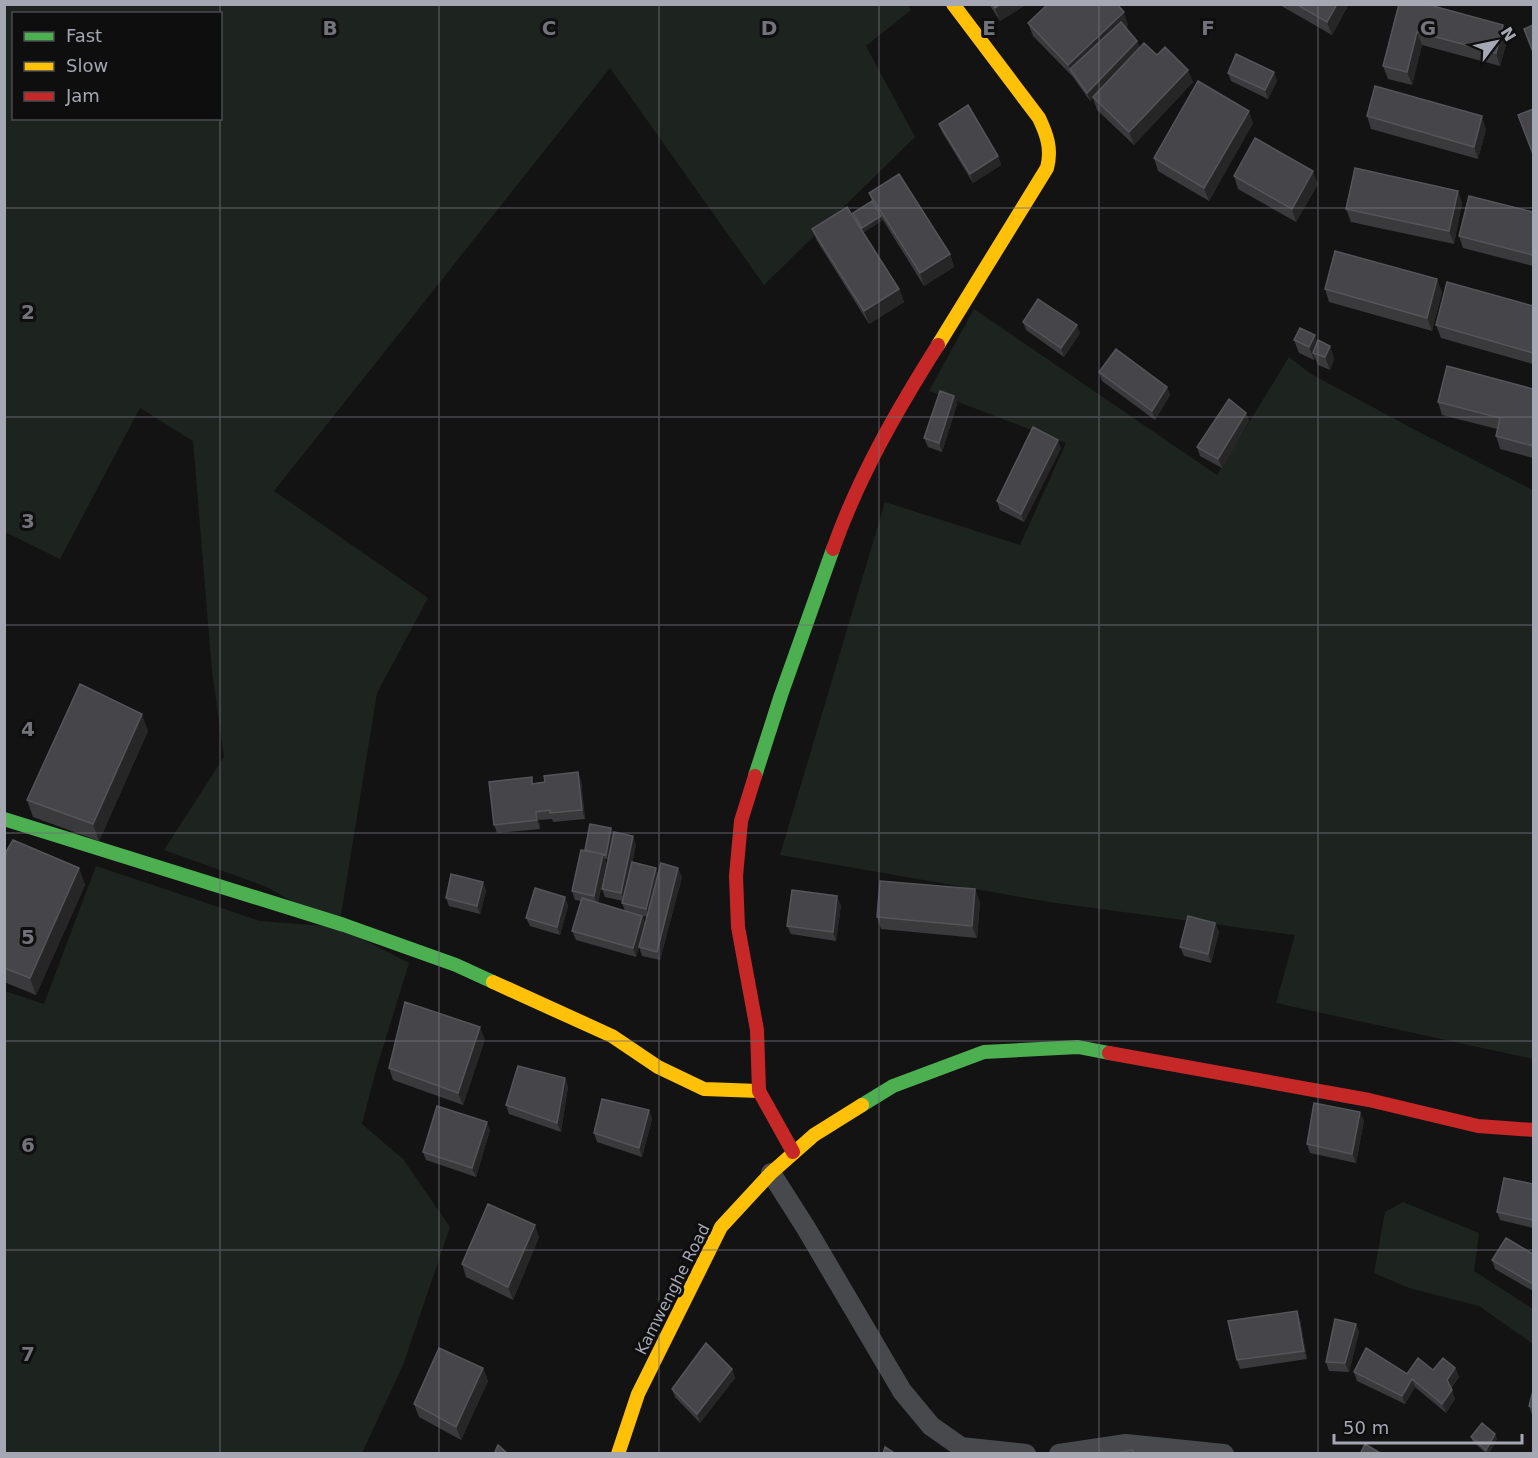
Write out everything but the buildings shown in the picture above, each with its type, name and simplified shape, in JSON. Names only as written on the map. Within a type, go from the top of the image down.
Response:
[{"type":"street","points":[[793,1152],[759,1091],[757,1030],[738,927],[736,876],[741,821],[781,695],[839,532],[862,477],[909,391],[1047,168],[1051,153],[1047,134],[1039,118],[952,4]]},
{"type":"street","points":[[4,819],[333,922],[456,965],[612,1036],[658,1067],[704,1089],[759,1091]]},
{"type":"street","name":"Kamwenghe Road","points":[[618,1454],[638,1394],[721,1227],[771,1173],[814,1135],[893,1086],[984,1053],[1078,1047],[1346,1096],[1478,1126],[1533,1130]]},
{"type":"street","points":[[771,1173],[902,1391],[930,1426],[961,1447],[1026,1454]]},
{"type":"street","points":[[1059,1454],[1126,1444],[1224,1454]]},
{"type":"shaded area","points":[[907,4],[911,10],[866,46],[915,137],[764,285],[610,68],[274,491],[428,598],[377,693],[339,927],[409,963],[362,1124],[403,1159],[450,1227],[403,1365],[362,1453],[5,1453],[5,991],[44,1004],[96,866],[260,921],[337,927],[267,887],[164,850],[224,757],[212,671],[193,441],[140,408],[60,559],[5,532],[4,5]]},
{"type":"shaded area","points":[[974,309],[1217,475],[1289,357],[1311,374],[1533,490],[1533,1059],[1276,1003],[1295,935],[1049,902],[780,855],[885,502],[1020,545],[1066,443],[929,391]]},
{"type":"shaded area","points":[[1403,1202],[1479,1233],[1474,1271],[1533,1309],[1533,1344],[1479,1306],[1409,1288],[1374,1273],[1385,1212]]},
{"type":"traffic: fast","points":[[755,776],[833,549]]},
{"type":"traffic: fast","points":[[4,819],[344,925],[456,965],[493,982]]},
{"type":"traffic: fast","points":[[862,1105],[893,1086],[984,1052],[1078,1047],[1109,1053]]},
{"type":"traffic: slow","points":[[938,345],[1047,168],[1049,155],[1046,136],[1039,118],[953,4]]},
{"type":"traffic: slow","points":[[493,982],[612,1036],[658,1067],[704,1089],[759,1091]]},
{"type":"traffic: slow","points":[[618,1454],[638,1394],[721,1227],[771,1173],[814,1135],[862,1105]]},
{"type":"traffic: jam","points":[[833,549],[855,495],[880,444],[938,345]]},
{"type":"traffic: jam","points":[[755,776],[741,821],[736,876],[738,927],[757,1030],[759,1091],[793,1152]]},
{"type":"traffic: jam","points":[[1109,1053],[1369,1100],[1478,1126],[1534,1130]]}]
